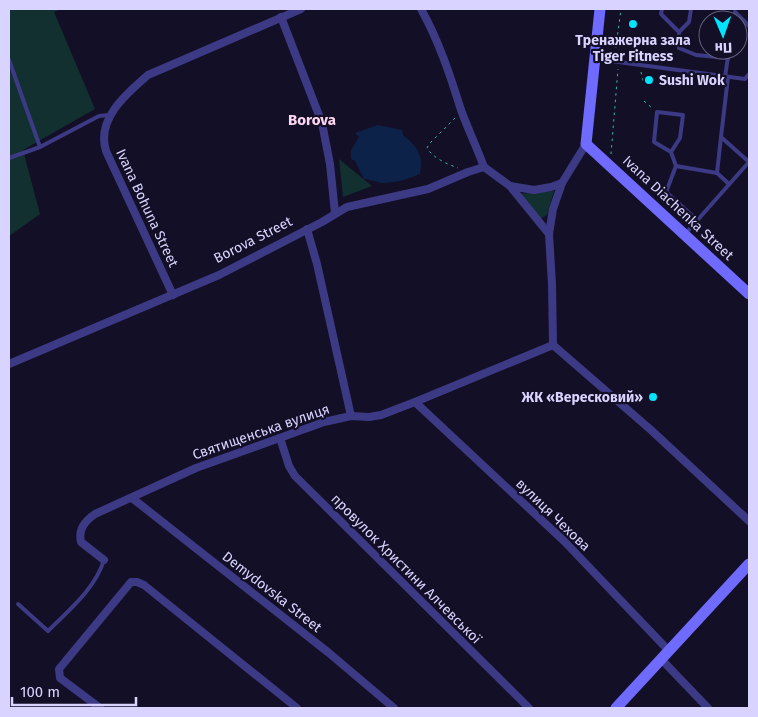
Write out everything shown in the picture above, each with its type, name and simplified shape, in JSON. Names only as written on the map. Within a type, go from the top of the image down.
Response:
[{"type":"street","name":"Ivana Bohuna Street","points":[[173,295],[106,151],[103,142],[104,130],[110,115],[132,89],[148,75],[302,9]]},
{"type":"street","points":[[421,9],[432,28],[448,68],[462,111],[484,167],[510,186],[549,234]]},
{"type":"street","points":[[600,9],[586,144],[562,183],[553,208],[549,234],[554,345],[651,430],[749,521]]},
{"type":"street","points":[[281,17],[322,123],[330,164],[335,213]]},
{"type":"street","name":"Ivana Diachenka Street","points":[[586,144],[749,294]]},
{"type":"street","name":"Borova Street","points":[[9,364],[173,295],[348,207],[428,189],[484,167]]},
{"type":"street","points":[[510,186],[534,190],[562,183]]},
{"type":"street","points":[[307,229],[317,264],[351,416]]},
{"type":"street","name":"Святищенська вулиця","points":[[104,560],[82,542],[81,529],[86,521],[95,514],[196,468],[324,422],[351,416],[370,417],[381,414],[554,345]]},
{"type":"street","name":"вулиця Чехова","points":[[415,402],[564,541],[665,655],[708,708]]},
{"type":"street","name":"провулок Христини Алчевської","points":[[280,438],[289,466],[295,476],[529,708]]},
{"type":"street","name":"Demydovska Street","points":[[132,498],[329,653],[394,708]]},
{"type":"street","points":[[616,708],[749,564]]},
{"type":"street","points":[[100,708],[60,678],[59,669],[132,582],[137,582],[152,591],[297,708]]},
{"type":"lane","points":[[662,9],[661,14],[680,32]]},
{"type":"lane","points":[[691,9],[690,22],[680,32],[679,48],[698,55]]},
{"type":"lane","points":[[596,59],[744,79],[749,74]]},
{"type":"lane","points":[[9,60],[40,147]]},
{"type":"lane","points":[[717,173],[728,60]]},
{"type":"lane","points":[[670,152],[680,138],[683,115],[657,112],[654,142],[670,152],[676,166],[666,192],[697,220]]},
{"type":"lane","points":[[9,158],[40,147],[99,116],[110,115]]},
{"type":"lane","points":[[684,235],[749,162],[721,137]]},
{"type":"lane","points":[[676,166],[717,173],[729,184]]},
{"type":"lane","points":[[18,604],[48,631],[92,585],[104,560]]},
{"type":"path","points":[[611,158],[621,9]]},
{"type":"path","points":[[638,65],[644,84]]},
{"type":"path","points":[[644,101],[657,112]]},
{"type":"path","points":[[462,111],[427,148],[438,158],[468,172]]},
{"type":"green space","points":[[9,9],[61,9],[54,12],[95,109],[23,150],[40,214],[9,236]]},
{"type":"green space","points":[[339,159],[372,186],[343,197]]},
{"type":"green space","points":[[554,191],[547,215],[540,219],[518,194]]},
{"type":"water","points":[[378,125],[402,130],[403,135],[412,143],[420,156],[420,174],[389,183],[364,179],[355,161],[351,159],[351,150],[359,137],[355,133]]},
{"type":"place","name":"Тренажерна зала Tiger Fitness","points":[[633,24]]},
{"type":"place","name":"Sushi Wok","points":[[649,80]]},
{"type":"place","name":"ЖК «Вересковий»","points":[[653,397]]},
{"type":"district","name":"Borova","points":[[312,120]]}]
